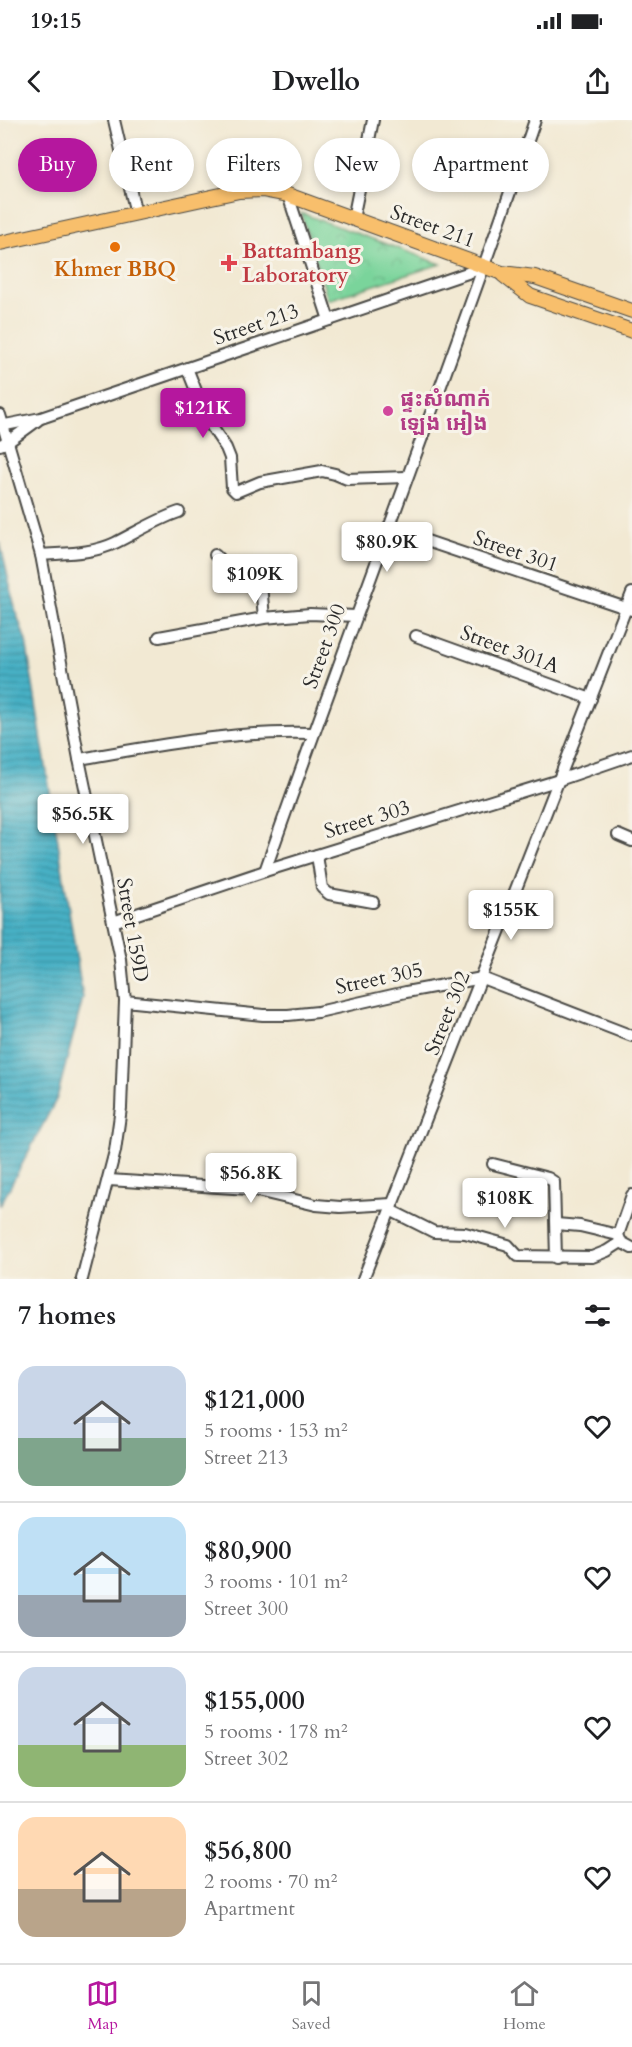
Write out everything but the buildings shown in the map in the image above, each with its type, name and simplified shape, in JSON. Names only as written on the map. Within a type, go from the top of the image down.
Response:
[{"type":"main road","name":"Street 211","points":[[0,243],[239,191],[262,190],[288,195],[502,273],[535,277],[632,311]]},
{"type":"main road","name":"Street 211","points":[[502,273],[530,296],[632,331]]},
{"type":"street","points":[[114,120],[136,214]]},
{"type":"street","points":[[353,219],[373,120]]},
{"type":"street","name":"Street 300","points":[[265,871],[535,120]]},
{"type":"street","points":[[288,195],[329,320]]},
{"type":"street","name":"Street 213","points":[[1,422],[41,418],[484,267]]},
{"type":"street","points":[[187,368],[208,421],[230,458],[232,488],[236,492],[260,482],[322,471],[347,479],[406,477]]},
{"type":"street","name":"Street 213","points":[[4,444],[41,418]]},
{"type":"street","name":"Street 159D","points":[[1,422],[4,444],[40,555],[121,960],[124,1001],[121,1108],[109,1180],[82,1279]]},
{"type":"street","points":[[40,555],[83,552],[100,548],[115,543],[161,518],[179,512]]},
{"type":"street","name":"Street 301","points":[[388,528],[629,609]]},
{"type":"street","points":[[215,555],[228,568],[258,579],[261,584],[264,618]]},
{"type":"street","name":"Street 302","points":[[363,1279],[591,699],[629,609],[632,593]]},
{"type":"street","points":[[159,637],[264,618],[310,614],[356,616]]},
{"type":"street","name":"Street 301A","points":[[416,636],[591,699]]},
{"type":"street","points":[[79,759],[210,738],[286,732],[313,733]]},
{"type":"street","name":"Street 303","points":[[113,922],[265,871],[559,780],[632,755]]},
{"type":"street","points":[[618,835],[632,841]]},
{"type":"street","points":[[317,855],[322,888],[329,894],[373,902]]},
{"type":"street","points":[[482,978],[632,1036]]},
{"type":"street","name":"Street 305","points":[[124,1001],[288,1015],[318,1012],[482,978]]},
{"type":"street","points":[[493,1164],[548,1178],[554,1182],[555,1258]]},
{"type":"street","points":[[109,1180],[249,1189],[316,1205],[391,1207],[434,1232],[465,1233],[501,1243],[508,1245],[518,1256],[555,1258],[592,1257],[607,1251],[620,1238],[632,1195]]},
{"type":"street","points":[[556,1224],[580,1226],[620,1238],[632,1248]]},
{"type":"green space","points":[[301,213],[441,264],[328,300]]},
{"type":"water","points":[[0,542],[16,612],[26,641],[83,998],[57,1098],[0,1206]]},
{"type":"place","name":"Khmer BBQ","points":[[115,247]]},
{"type":"place","name":"Battambang Laboratory","points":[[229,263]]},
{"type":"place","name":"ផ្ទះសំណាក់ ឡេង អៀង","points":[[388,411]]}]
